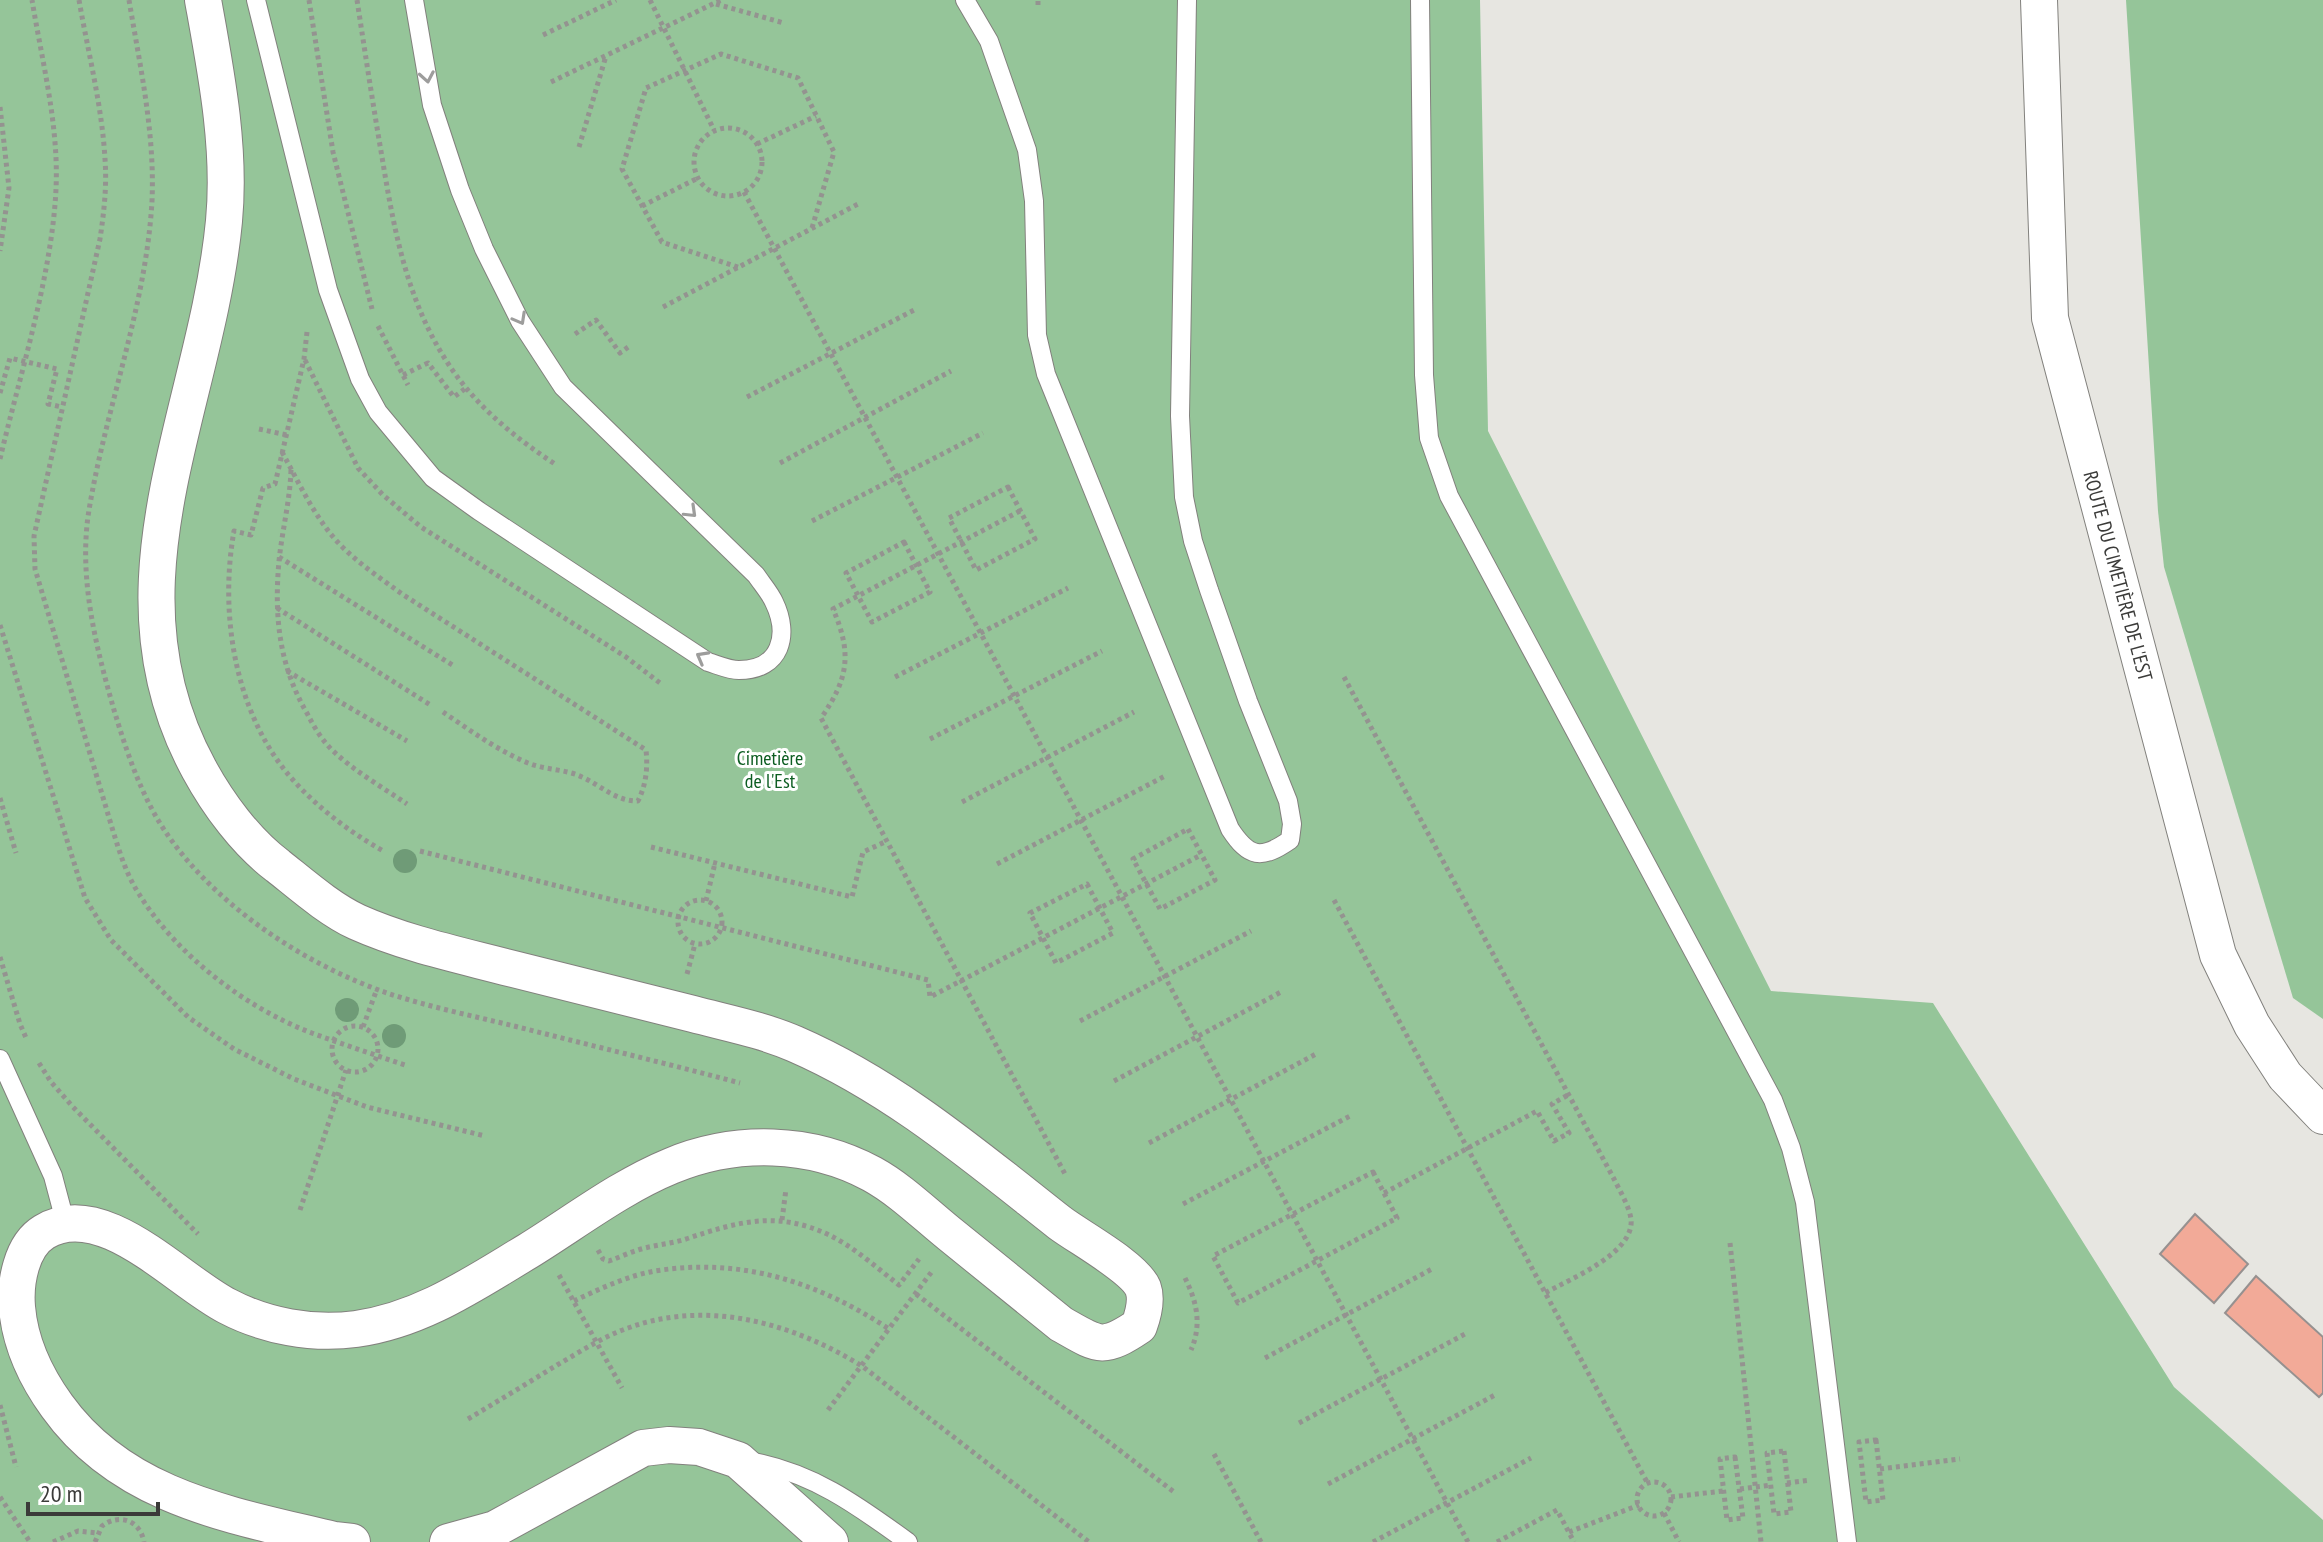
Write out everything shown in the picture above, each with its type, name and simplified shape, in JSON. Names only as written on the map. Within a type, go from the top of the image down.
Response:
[{"type":"street","points":[[203,0],[225,141],[224,221],[210,309],[162,517],[155,576],[155,611],[157,644],[176,720],[207,785],[237,825],[271,861],[353,920],[444,952],[763,1033],[795,1044],[875,1086],[943,1132],[1083,1240],[1130,1270],[1144,1290],[1144,1311],[1139,1326],[1111,1343],[1090,1340],[940,1245],[875,1175],[822,1154],[761,1146],[710,1153],[672,1165],[635,1183],[443,1302],[395,1322],[351,1330],[298,1329],[261,1322],[225,1305],[108,1229],[74,1223],[45,1231],[32,1243],[22,1264],[16,1298],[18,1323],[42,1385],[72,1426],[108,1460],[148,1484],[197,1505],[352,1542]]},
{"type":"street","name":"ROUTE DU CIMETIÈRE DE L'EST","points":[[2039,0],[2050,318],[2218,955],[2252,1025],[2285,1076],[2323,1116]]},
{"type":"street","points":[[448,1542],[495,1529],[643,1448],[669,1445],[699,1447],[738,1460],[830,1542]]},
{"type":"lane","points":[[256,0],[328,290],[360,379],[387,424],[433,478],[708,662],[738,670],[761,667],[776,655],[784,631],[774,601],[756,575],[563,387],[520,321],[484,249],[455,176],[432,105],[414,0]]},
{"type":"lane","points":[[965,0],[989,41],[1027,150],[1034,201],[1037,335],[1046,374],[1230,829],[1242,848],[1257,853],[1274,851],[1290,840],[1292,824],[1288,801],[1209,590],[1193,541],[1184,497],[1180,416],[1187,0]]},
{"type":"lane","points":[[1420,0],[1424,375],[1429,438],[1449,496],[1778,1112],[1805,1202],[1847,1542]]},
{"type":"lane","points":[[0,1059],[53,1176],[66,1225]]},
{"type":"lane","points":[[738,1460],[778,1466],[817,1482],[864,1510],[908,1542]]},
{"type":"path","points":[[0,459],[48,259],[56,187],[55,149],[32,0]]},
{"type":"path","points":[[129,0],[147,108],[152,201],[141,284],[89,511],[87,578],[91,617],[123,741],[142,787],[167,834],[204,879],[296,952],[340,974],[377,989],[447,1010],[740,1083]]},
{"type":"path","points":[[309,0],[333,152],[364,282],[375,319],[408,385]]},
{"type":"path","points":[[357,0],[395,238],[410,287],[429,332],[466,388],[515,437],[555,464]]},
{"type":"path","points":[[543,35],[616,0]]},
{"type":"path","points":[[650,0],[714,130]]},
{"type":"path","points":[[551,82],[717,2],[784,23]]},
{"type":"path","points":[[738,267],[662,242],[622,169],[646,88],[721,54],[798,78],[834,152],[812,228]]},
{"type":"path","points":[[579,147],[606,56]]},
{"type":"path","points":[[0,107],[9,188],[0,251]]},
{"type":"path","points":[[757,144],[816,116]]},
{"type":"path","points":[[736,129],[747,133],[757,144],[762,163],[759,175],[744,192],[721,196],[710,191],[698,178],[694,155],[705,136],[714,130],[736,129]]},
{"type":"path","points":[[642,206],[698,178]]},
{"type":"path","points":[[744,192],[1468,1542]]},
{"type":"path","points":[[663,307],[860,203]]},
{"type":"path","points":[[328,290],[312,298],[308,306],[307,346],[275,484],[263,488],[251,535],[234,531],[228,563],[227,599],[232,639],[245,693],[264,738],[292,779],[324,810],[357,836],[385,852]]},
{"type":"path","points":[[747,397],[916,309]]},
{"type":"path","points":[[575,334],[596,320],[620,353],[631,345]]},
{"type":"path","points":[[0,393],[10,358],[24,361],[57,369],[48,404],[62,407]]},
{"type":"path","points":[[403,375],[428,363],[454,397],[466,388]]},
{"type":"path","points":[[780,463],[951,371]]},
{"type":"path","points":[[259,429],[287,435]]},
{"type":"path","points":[[812,521],[983,433]]},
{"type":"path","points":[[282,452],[334,539],[364,566],[402,594],[646,750],[648,767],[642,793],[638,801],[628,801],[580,776],[530,764],[486,743],[443,712]]},
{"type":"path","points":[[291,468],[290,500],[279,557],[276,607],[279,640],[287,670],[297,697],[331,749],[407,804]]},
{"type":"path","points":[[1008,487],[1020,511],[1035,539],[976,570],[949,518],[1008,487]]},
{"type":"path","points":[[1020,511],[833,609],[845,637],[845,666],[833,701],[821,718],[1072,1186]]},
{"type":"path","points":[[904,542],[916,565],[930,592],[872,622],[846,573],[904,542]]},
{"type":"path","points":[[279,557],[454,666]]},
{"type":"path","points":[[895,677],[1068,588]]},
{"type":"path","points":[[276,607],[432,706]]},
{"type":"path","points":[[0,625],[85,898],[111,940],[188,1017],[234,1049],[294,1079],[367,1107],[485,1136]]},
{"type":"path","points":[[930,739],[1102,651]]},
{"type":"path","points":[[287,670],[407,741]]},
{"type":"path","points":[[1344,677],[1614,1179],[1631,1220],[1628,1238],[1610,1256],[1545,1293]]},
{"type":"path","points":[[962,802],[1134,712]]},
{"type":"path","points":[[997,864],[1167,775]]},
{"type":"path","points":[[0,798],[16,853]]},
{"type":"path","points":[[1188,829],[1215,880],[1160,909],[1146,884],[1133,859],[1188,829]]},
{"type":"path","points":[[651,847],[852,897],[863,852],[887,841]]},
{"type":"path","points":[[420,851],[928,980],[930,997],[1201,855]]},
{"type":"path","points":[[706,901],[715,863]]},
{"type":"path","points":[[1087,884],[1113,933],[1056,963],[1044,938],[1030,913],[1087,884]]},
{"type":"path","points":[[1334,900],[1648,1484]]},
{"type":"path","points":[[706,901],[717,908],[721,928],[708,943],[695,944],[683,937],[679,917],[692,902],[706,901]]},
{"type":"path","points":[[1080,1021],[1251,931]]},
{"type":"path","points":[[0,957],[29,1044]]},
{"type":"path","points":[[363,1027],[377,989]]},
{"type":"path","points":[[1114,1081],[1281,992]]},
{"type":"path","points":[[349,1026],[363,1027],[375,1035],[378,1056],[365,1070],[346,1070],[334,1058],[334,1040],[349,1026]]},
{"type":"path","points":[[34,1054],[51,1082],[73,1107],[202,1238]]},
{"type":"path","points":[[1149,1143],[1316,1054]]},
{"type":"path","points":[[300,1210],[346,1070]]},
{"type":"path","points":[[1384,1193],[1537,1111],[1554,1141],[1569,1133],[1552,1104],[1568,1095]]},
{"type":"path","points":[[1183,1204],[1350,1116]]},
{"type":"path","points":[[1373,1172],[1384,1193],[1397,1218],[1238,1303],[1213,1256],[1373,1172]]},
{"type":"path","points":[[782,1220],[788,1176]]},
{"type":"path","points":[[592,1241],[603,1259],[609,1261],[717,1227],[759,1220],[782,1220],[831,1236],[899,1285],[940,1245]]},
{"type":"path","points":[[542,1243],[622,1388]]},
{"type":"path","points":[[1730,1243],[1761,1542]]},
{"type":"path","points":[[828,1410],[916,1294],[940,1245]]},
{"type":"path","points":[[574,1301],[609,1285],[654,1272],[730,1268],[773,1275],[815,1288],[851,1304],[889,1329]]},
{"type":"path","points":[[1265,1358],[1432,1269]]},
{"type":"path","points":[[1181,1272],[1196,1306],[1196,1337],[1191,1350]]},
{"type":"path","points":[[916,1294],[1174,1492]]},
{"type":"path","points":[[468,1419],[596,1342],[627,1328],[690,1316],[728,1316],[766,1322],[830,1346],[862,1366],[1089,1542]]},
{"type":"path","points":[[1299,1423],[1465,1334]]},
{"type":"path","points":[[1328,1484],[1495,1395]]},
{"type":"path","points":[[0,1405],[16,1467]]},
{"type":"path","points":[[1784,1451],[1791,1512],[1774,1514],[1771,1485],[1767,1453],[1784,1451]]},
{"type":"path","points":[[1214,1454],[1261,1542]]},
{"type":"path","points":[[1735,1457],[1743,1518],[1727,1520],[1723,1491],[1720,1459],[1735,1457]]},
{"type":"path","points":[[1373,1542],[1531,1458]]},
{"type":"path","points":[[1880,1469],[1960,1459]]},
{"type":"path","points":[[1648,1484],[1664,1485],[1671,1497],[1664,1513],[1648,1514],[1639,1505],[1640,1491],[1648,1484]]},
{"type":"path","points":[[1740,1489],[1771,1485]]},
{"type":"path","points":[[1671,1497],[1723,1491]]},
{"type":"path","points":[[0,1497],[30,1542]]},
{"type":"path","points":[[1569,1532],[1639,1505]]},
{"type":"path","points":[[1497,1542],[1557,1510],[1574,1542]]},
{"type":"path","points":[[1664,1513],[1679,1542]]},
{"type":"path","points":[[95,1542],[97,1534],[109,1521],[126,1520],[139,1528],[144,1542]]},
{"type":"path","points":[[53,1542],[78,1531],[97,1534]]},
{"type":"green space","name":"Cimetière de l'Est","points":[[0,0],[1480,0],[1488,431],[1771,991],[1933,1003],[2174,1387],[2323,1520],[2323,1542],[0,1542]]},
{"type":"green space","points":[[2126,0],[2323,0],[2323,1019],[2293,998],[2164,567]]},
{"type":"building","points":[[2195,1214],[2248,1264],[2214,1303],[2160,1254]]},
{"type":"building","points":[[2256,1276],[2323,1337],[2323,1393],[2319,1397],[2225,1313]]}]
